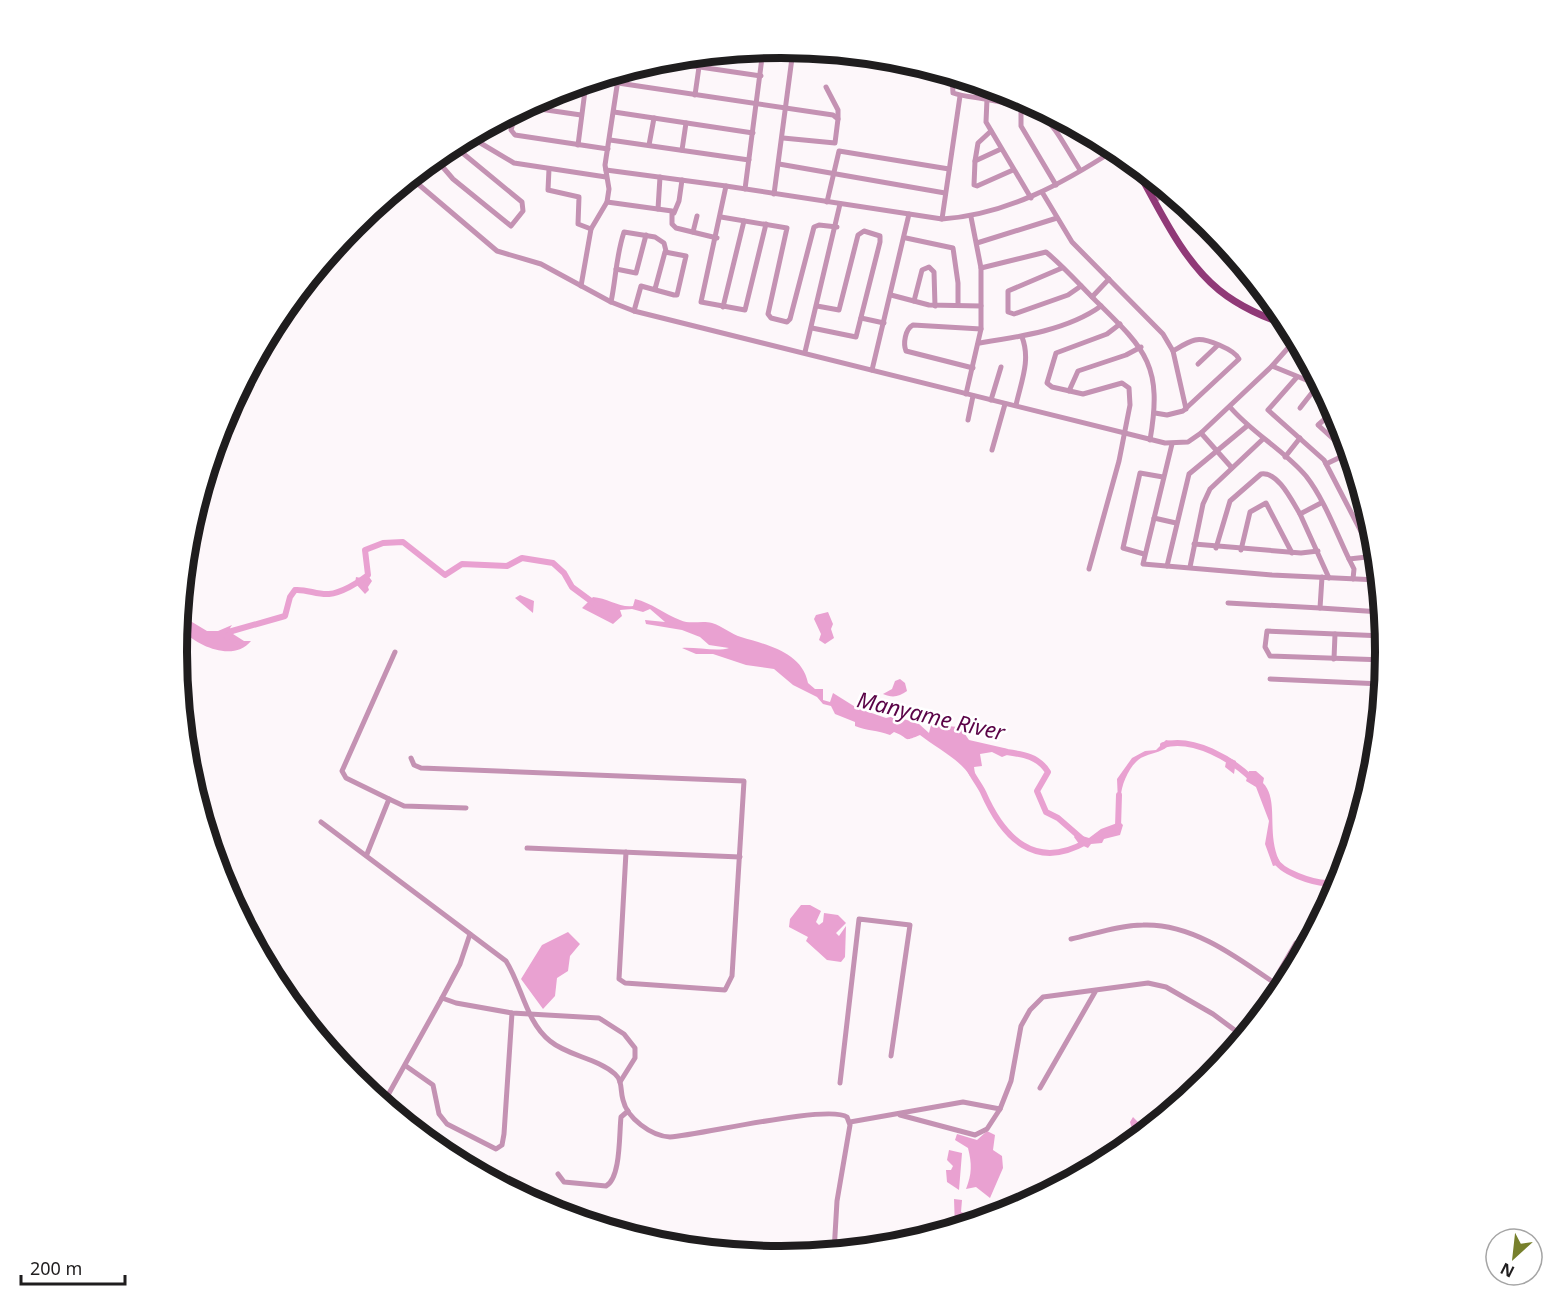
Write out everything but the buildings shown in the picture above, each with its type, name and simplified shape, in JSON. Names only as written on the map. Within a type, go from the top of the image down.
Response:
[{"type":"main road","points":[[1145,182],[1179,241],[1217,289],[1247,309],[1273,320]]},
{"type":"street","points":[[745,189],[762,59]]},
{"type":"street","points":[[774,194],[792,59]]},
{"type":"street","points":[[691,66],[760,76]]},
{"type":"street","points":[[695,95],[699,67]]},
{"type":"street","points":[[580,286],[591,229],[607,202],[608,149],[618,83],[833,115],[838,119]]},
{"type":"street","points":[[951,84],[953,93],[960,96],[1004,103]]},
{"type":"street","points":[[783,138],[835,143],[838,110],[826,87]]},
{"type":"street","points":[[578,145],[585,92]]},
{"type":"street","points":[[942,219],[960,96]]},
{"type":"street","points":[[987,99],[986,122],[1031,198]]},
{"type":"street","points":[[542,109],[581,115]]},
{"type":"street","points":[[1021,110],[1021,126],[1056,184]]},
{"type":"street","points":[[614,112],[753,133]]},
{"type":"street","points":[[649,146],[654,118]]},
{"type":"street","points":[[514,122],[512,130],[515,135],[608,149]]},
{"type":"street","points":[[682,150],[686,123]]},
{"type":"street","points":[[1052,124],[1080,170]]},
{"type":"street","points":[[991,131],[978,143],[974,185],[977,186],[1013,170]]},
{"type":"street","points":[[610,140],[749,160]]},
{"type":"street","points":[[478,142],[510,162],[549,169],[660,177],[942,219],[971,217],[1031,198],[1105,156]]},
{"type":"street","points":[[975,160],[1001,149]]},
{"type":"street","points":[[827,202],[839,152],[949,169]]},
{"type":"street","points":[[441,166],[453,179],[511,226],[523,211],[522,202],[461,153]]},
{"type":"street","points":[[779,164],[945,194]]},
{"type":"street","points":[[549,169],[548,190],[580,197],[578,224],[591,229]]},
{"type":"street","points":[[658,209],[660,177]]},
{"type":"street","points":[[682,180],[673,226],[717,238]]},
{"type":"street","points":[[417,183],[497,251],[541,264],[611,302],[634,311],[1150,440],[1172,444],[1188,442],[1202,433],[1289,346]]},
{"type":"street","points":[[726,186],[717,238],[700,300],[723,307],[745,310],[766,224]]},
{"type":"street","points":[[1042,192],[1072,242],[1156,325],[1173,351],[1186,409]]},
{"type":"street","points":[[1155,200],[1161,196]]},
{"type":"street","points":[[607,202],[674,213]]},
{"type":"street","points":[[805,352],[837,227],[840,204]]},
{"type":"street","points":[[872,370],[906,238],[909,214]]},
{"type":"street","points":[[693,232],[697,216]]},
{"type":"street","points":[[721,217],[784,226],[788,231],[768,314],[771,318],[787,322],[790,320],[814,227],[819,225],[837,227]]},
{"type":"street","points":[[966,394],[981,329],[981,268],[971,217]]},
{"type":"street","points":[[977,243],[1057,218]]},
{"type":"street","points":[[723,307],[744,220]]},
{"type":"street","points":[[812,328],[853,338],[857,335],[880,242],[877,234],[864,231],[858,235],[839,310],[817,306]]},
{"type":"street","points":[[611,302],[615,264],[624,232],[661,240],[666,251],[655,289]]},
{"type":"street","points":[[616,268],[636,273],[646,236]]},
{"type":"street","points":[[906,238],[953,248],[957,270],[958,305]]},
{"type":"street","points":[[634,311],[639,287],[677,294],[687,257],[666,251]]},
{"type":"street","points":[[981,268],[1044,252],[1120,324],[1141,347],[1152,372],[1155,412],[1150,440]]},
{"type":"street","points":[[914,301],[922,270],[929,267],[934,272],[935,306]]},
{"type":"street","points":[[1062,268],[1008,291],[1008,312],[1014,314],[1059,298],[1081,286]]},
{"type":"street","points":[[1092,297],[1109,279]]},
{"type":"street","points":[[891,295],[935,306],[981,306]]},
{"type":"street","points":[[979,343],[1022,337],[1086,316],[1101,306]]},
{"type":"street","points":[[861,318],[884,323]]},
{"type":"street","points":[[1089,569],[1119,461],[1130,405],[1127,385],[1118,384],[1088,393],[1047,385],[1054,355],[1107,334],[1120,324]]},
{"type":"street","points":[[973,368],[906,351],[904,347],[909,327],[913,326],[981,329]]},
{"type":"street","points":[[1016,405],[1027,354],[1022,337]]},
{"type":"street","points":[[1155,412],[1176,414],[1186,409],[1238,362],[1238,355],[1199,339],[1173,351]]},
{"type":"street","points":[[1198,364],[1217,346]]},
{"type":"street","points":[[1069,391],[1078,371],[1126,355],[1141,347]]},
{"type":"street","points":[[1272,366],[1310,382]]},
{"type":"street","points":[[991,400],[1001,367]]},
{"type":"street","points":[[1297,377],[1268,409],[1326,464],[1363,536]]},
{"type":"street","points":[[1300,408],[1315,392]]},
{"type":"street","points":[[968,420],[973,396]]},
{"type":"street","points":[[992,450],[1005,404]]},
{"type":"street","points":[[1230,407],[1247,426],[1304,474],[1349,558],[1354,569],[1353,579]]},
{"type":"street","points":[[1327,418],[1318,425],[1336,441]]},
{"type":"street","points":[[1167,566],[1189,474],[1247,426]]},
{"type":"street","points":[[1202,433],[1232,468]]},
{"type":"street","points":[[1285,457],[1300,438]]},
{"type":"street","points":[[1190,567],[1208,493],[1263,439]]},
{"type":"street","points":[[1172,444],[1142,560],[1145,565],[1370,580]]},
{"type":"street","points":[[1326,464],[1341,457]]},
{"type":"street","points":[[1144,554],[1123,548],[1140,473],[1163,477]]},
{"type":"street","points":[[1216,548],[1230,501],[1263,473],[1287,492],[1318,551],[1326,578],[1320,608]]},
{"type":"street","points":[[1241,550],[1250,512],[1264,503],[1275,515],[1292,553]]},
{"type":"street","points":[[1300,514],[1321,503]]},
{"type":"street","points":[[1154,518],[1176,523]]},
{"type":"street","points":[[1194,544],[1216,548],[1292,553],[1318,551]]},
{"type":"street","points":[[1349,558],[1367,556]]},
{"type":"street","points":[[1228,603],[1374,611]]},
{"type":"street","points":[[1375,636],[1267,631],[1265,647],[1270,656],[1375,660]]},
{"type":"street","points":[[1334,659],[1335,634]]},
{"type":"street","points":[[395,652],[342,771],[346,778],[404,806],[466,808]]},
{"type":"street","points":[[1270,679],[1374,684]]},
{"type":"street","points":[[411,758],[414,765],[421,768],[744,781],[732,976],[725,990],[625,983],[619,979],[626,852]]},
{"type":"street","points":[[367,854],[389,799]]},
{"type":"street","points":[[321,822],[367,854],[506,962],[515,976],[530,1014],[552,1042],[614,1073],[620,1082],[622,1099],[628,1111],[652,1132],[670,1137],[837,1113],[844,1115],[850,1122],[837,1201],[834,1244]]},
{"type":"street","points":[[527,848],[740,857]]},
{"type":"street","points":[[840,1083],[859,919],[910,925],[891,1056]]},
{"type":"street","points":[[1071,939],[1143,925],[1180,928],[1274,982]]},
{"type":"street","points":[[387,1097],[460,964],[470,934]]},
{"type":"street","points":[[1269,991],[1296,943]]},
{"type":"street","points":[[898,1115],[975,1135],[987,1129],[1000,1108],[1011,1081],[1021,1026],[1030,1010],[1042,997],[1095,992],[1148,983],[1166,987],[1238,1032]]},
{"type":"street","points":[[1041,1088],[1095,992]]},
{"type":"street","points":[[442,998],[456,1003],[512,1013],[591,1016],[609,1023],[635,1048],[634,1058],[620,1082]]},
{"type":"street","points":[[406,1066],[433,1085],[439,1114],[447,1124],[496,1149],[502,1145],[504,1134],[512,1013]]},
{"type":"street","points":[[850,1122],[963,1102],[1000,1108]]},
{"type":"street","points":[[558,1173],[564,1182],[606,1186],[612,1183],[616,1174],[621,1117],[628,1111]]},
{"type":"shaded area","points":[[367,574],[372,581],[365,594],[355,583],[356,577],[361,578]]},
{"type":"shaded area","points":[[520,595],[534,601],[533,613],[515,598]]},
{"type":"shaded area","points":[[593,597],[628,606],[633,606],[635,599],[674,618],[716,624],[737,636],[772,647],[791,657],[799,664],[808,683],[815,689],[823,689],[823,700],[830,702],[833,693],[857,708],[886,718],[895,716],[919,724],[929,733],[931,725],[960,727],[969,740],[1008,749],[1007,755],[1002,757],[992,752],[980,754],[982,766],[974,767],[975,774],[970,776],[955,760],[920,735],[908,739],[894,732],[890,735],[855,726],[855,722],[835,714],[831,706],[823,704],[817,697],[793,685],[774,669],[746,665],[713,654],[696,654],[682,648],[719,650],[729,648],[709,645],[700,637],[682,630],[646,624],[645,620],[665,622],[650,609],[643,612],[632,609],[620,610],[622,616],[613,624],[582,608]]},
{"type":"shaded area","points":[[828,612],[833,624],[831,629],[834,638],[825,644],[819,640],[821,634],[814,619],[816,615]]},
{"type":"shaded area","points":[[188,620],[207,631],[218,631],[232,625],[230,628],[233,634],[244,641],[251,641],[235,651],[226,651],[207,647],[187,635]]},
{"type":"shaded area","points":[[900,679],[905,683],[907,691],[895,696],[883,694],[892,689],[895,681]]},
{"type":"shaded area","points":[[1166,740],[1171,741],[1165,749],[1141,758],[1134,764],[1125,779],[1121,799],[1118,802],[1117,779],[1132,758],[1145,751],[1156,750]]},
{"type":"shaded area","points":[[1221,754],[1236,761],[1234,774],[1225,767],[1226,762],[1219,757]]},
{"type":"shaded area","points":[[1249,771],[1256,771],[1264,778],[1263,783],[1271,799],[1274,842],[1281,864],[1273,866],[1265,844],[1269,821],[1256,787],[1246,781]]},
{"type":"shaded area","points":[[1120,822],[1123,825],[1120,835],[1104,839],[1102,843],[1091,844],[1088,848],[1079,844],[1074,837],[1076,834],[1089,838],[1101,829]]},
{"type":"shaded area","points":[[801,905],[810,905],[821,911],[816,922],[819,925],[823,922],[824,913],[838,915],[846,923],[836,933],[839,936],[846,926],[845,957],[841,962],[827,960],[806,941],[808,937],[789,927],[790,919]]},
{"type":"shaded area","points":[[568,932],[580,944],[570,956],[568,971],[557,978],[555,996],[543,1009],[521,979],[542,945]]},
{"type":"shaded area","points":[[1133,1117],[1140,1124],[1145,1122],[1133,1131],[1130,1122]]},
{"type":"shaded area","points":[[987,1131],[995,1135],[993,1150],[1002,1156],[1003,1168],[990,1198],[976,1187],[966,1189],[971,1164],[968,1148],[955,1140],[957,1134],[977,1140]]},
{"type":"shaded area","points":[[949,1150],[962,1153],[959,1190],[947,1182],[946,1170],[951,1170],[953,1166],[947,1160]]},
{"type":"shaded area","points":[[954,1199],[962,1200],[961,1212],[971,1215],[955,1220]]},
{"type":"waterway","name":"Manyame River","points":[[227,637],[232,631],[285,616],[290,597],[295,590],[329,594],[339,592],[354,584],[368,575],[365,550],[383,543],[403,542],[445,575],[462,564],[507,566],[522,558],[553,563],[564,573],[572,587],[595,604]]},
{"type":"waterway","name":"Manyame River","points":[[1163,745],[1187,744],[1211,751],[1234,764],[1253,780]]},
{"type":"waterway","name":"Manyame River","points":[[999,751],[1027,756],[1044,766],[1048,772],[1037,791],[1046,812],[1058,818],[1081,838]]},
{"type":"waterway","points":[[969,768],[1000,823],[1023,845],[1036,851],[1051,853],[1068,850],[1086,842]]},
{"type":"waterway","name":"Manyame River","points":[[1116,829],[1118,827],[1119,795]]},
{"type":"waterway","name":"Manyame River","points":[[1275,859],[1283,868],[1306,879],[1329,882]]}]
